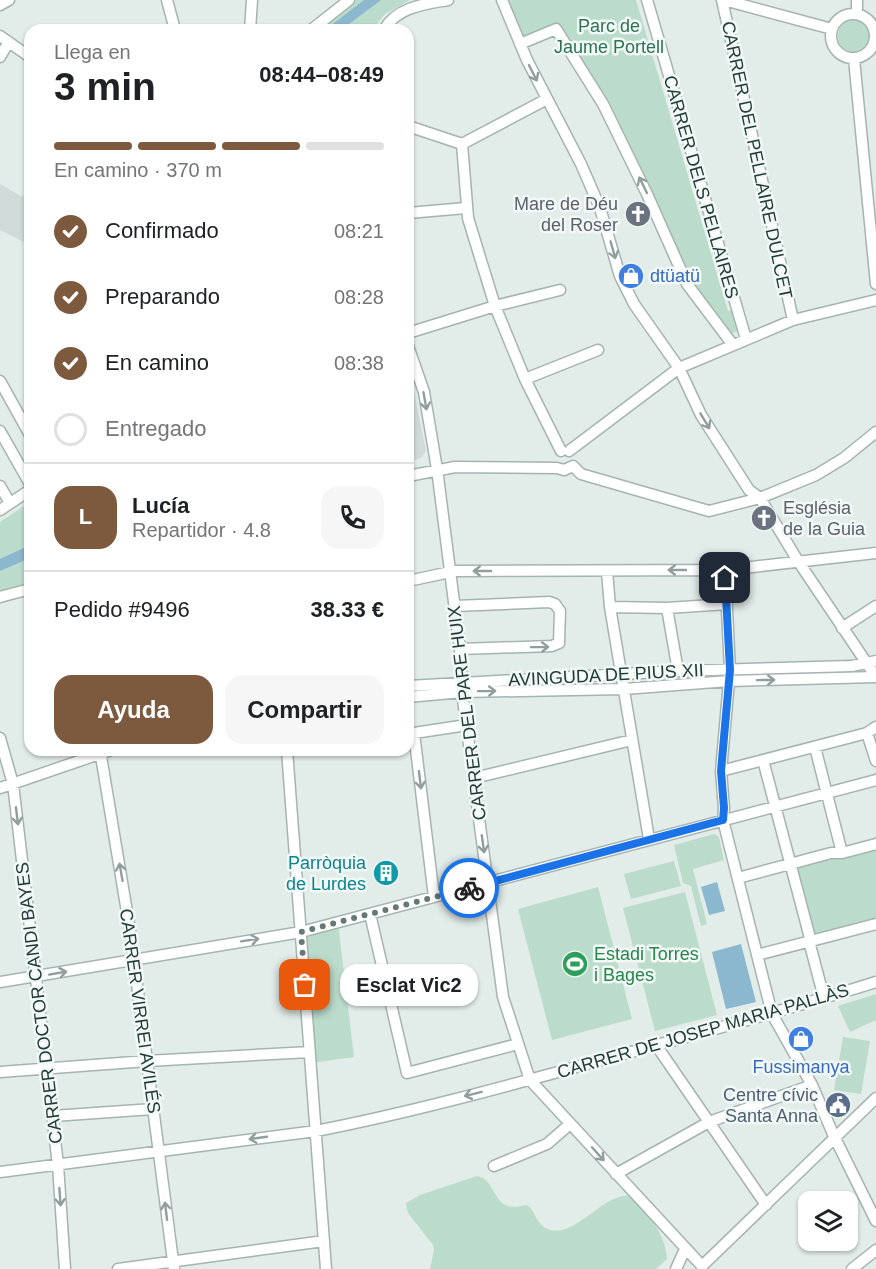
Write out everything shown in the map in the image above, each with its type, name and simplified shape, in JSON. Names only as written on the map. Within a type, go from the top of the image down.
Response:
[{"type":"street","points":[[0,5],[9,0]]},
{"type":"street","points":[[167,0],[173,24]]},
{"type":"street","points":[[250,24],[252,0]]},
{"type":"street","points":[[319,24],[349,0]]},
{"type":"street","points":[[387,24],[400,13],[417,6],[448,0]]},
{"type":"street","points":[[502,0],[520,44],[581,164],[596,199],[620,276],[633,304],[679,368],[701,415],[749,490],[760,498],[842,628],[872,663],[876,677]]},
{"type":"street","name":"CARRER DELS PELLAIRES","points":[[647,0],[746,339]]},
{"type":"street","points":[[723,0],[832,29]]},
{"type":"street","name":"CARRER DEL PELLAIRE DULCET","points":[[723,0],[793,320]]},
{"type":"street","points":[[857,0],[857,14]]},
{"type":"street","points":[[857,14],[873,25],[876,38],[875,45],[866,55],[854,59],[842,56],[831,40],[832,29],[839,19],[857,14]]},
{"type":"street","points":[[520,44],[556,29],[603,104],[647,194],[687,284],[733,345]]},
{"type":"street","points":[[0,57],[4,40],[24,53]]},
{"type":"street","points":[[854,59],[876,284]]},
{"type":"street","points":[[414,128],[462,144],[547,99]]},
{"type":"street","points":[[414,475],[455,467],[567,470],[573,466],[575,460],[565,451],[525,379],[495,306],[466,208],[462,144]]},
{"type":"street","points":[[414,212],[466,208]]},
{"type":"street","points":[[414,331],[495,306],[560,290]]},
{"type":"street","points":[[557,468],[555,458],[679,368],[793,320],[876,300]]},
{"type":"street","points":[[525,379],[598,350]]},
{"type":"street","name":"CARRER DEL PARE HUIX","points":[[414,363],[424,392],[437,469],[460,649],[462,687],[503,997],[530,1080]]},
{"type":"street","points":[[0,381],[24,424]]},
{"type":"street","points":[[0,431],[24,473]]},
{"type":"street","points":[[573,466],[581,474],[709,512],[760,498],[816,475],[843,458],[876,432]]},
{"type":"street","points":[[0,486],[10,503]]},
{"type":"street","points":[[0,510],[24,494]]},
{"type":"street","points":[[414,580],[450,572],[725,570],[876,553]]},
{"type":"street","points":[[725,570],[729,676],[721,771],[723,820],[772,1014],[812,1085],[876,1221]]},
{"type":"street","points":[[607,571],[610,607],[649,839]]},
{"type":"street","points":[[0,597],[24,591]]},
{"type":"street","points":[[455,606],[549,602],[555,604],[560,611],[561,635],[559,643],[552,646],[460,649]]},
{"type":"street","points":[[610,607],[667,608],[727,604]]},
{"type":"street","points":[[842,628],[876,606]]},
{"type":"street","points":[[667,608],[678,671]]},
{"type":"street","name":"AVINGUDA DE PIUS XII","points":[[414,686],[624,689],[729,676],[872,663]]},
{"type":"street","name":"AVINGUDA DE PIUS XII","points":[[414,696],[462,687],[678,671],[729,676],[876,677]]},
{"type":"street","points":[[434,897],[414,733],[467,725]]},
{"type":"street","points":[[721,771],[871,730],[876,761]]},
{"type":"street","name":"CARRER DOCTOR CANDI BAYES","points":[[0,738],[13,784],[48,1069],[58,1165],[65,1269]]},
{"type":"street","points":[[474,778],[632,740]]},
{"type":"street","points":[[814,747],[842,853]]},
{"type":"street","points":[[0,788],[90,756]]},
{"type":"street","name":"CARRER VIRREI AVILÉS","points":[[105,756],[134,959],[173,1266]]},
{"type":"street","points":[[287,756],[326,1269]]},
{"type":"street","points":[[763,760],[824,998]]},
{"type":"street","points":[[0,982],[301,932],[876,780]]},
{"type":"street","points":[[738,878],[831,853],[842,853],[876,844]]},
{"type":"street","points":[[370,914],[407,1073],[518,1044]]},
{"type":"street","points":[[758,955],[876,924]]},
{"type":"street","name":"CARRER DE JOSEP MARIA PALLÀS","points":[[0,1172],[316,1131],[363,1122],[530,1080],[772,1014],[876,982]]},
{"type":"street","points":[[656,1045],[766,1205]]},
{"type":"street","points":[[0,1072],[147,1060],[310,1052]]},
{"type":"street","points":[[530,1080],[702,1266],[876,1098]]},
{"type":"street","points":[[616,1174],[709,1122],[812,1085]]},
{"type":"street","points":[[53,1116],[153,1109]]},
{"type":"street","points":[[828,1121],[849,1123]]},
{"type":"street","points":[[494,1166],[547,1144],[570,1124]]},
{"type":"street","points":[[118,1269],[173,1266],[324,1241]]},
{"type":"street","points":[[676,1269],[685,1249]]},
{"type":"street","points":[[852,1269],[876,1250]]},
{"type":"shaded area","points":[[0,184],[22,197],[24,194],[24,242],[0,230]]},
{"type":"shaded area","points":[[414,393],[426,451],[421,458],[414,460]]},
{"type":"green space","points":[[350,0],[410,0],[385,14],[377,24],[320,24]]},
{"type":"green space","name":"Parc de Jaume Portell","points":[[504,0],[636,0],[728,311],[735,309],[741,330],[727,335],[691,282],[656,199],[607,98],[558,24],[522,39]]},
{"type":"green space","points":[[854,20],[865,25],[870,36],[865,47],[854,52],[843,47],[838,36],[843,25]]},
{"type":"green space","points":[[24,506],[24,584],[0,592],[0,522]]},
{"type":"green space","points":[[714,834],[719,837],[724,860],[693,869],[707,924],[701,926],[691,886],[683,883],[674,845]]},
{"type":"green space","points":[[876,844],[876,924],[809,941],[789,864]]},
{"type":"green space","points":[[674,861],[681,886],[631,899],[624,874]]},
{"type":"green space","name":"Estadi Torres i Bages","points":[[598,887],[632,1019],[552,1040],[518,909]]},
{"type":"green space","points":[[685,892],[717,1015],[655,1031],[623,908]]},
{"type":"green space","points":[[338,923],[354,1057],[311,1063],[301,932]]},
{"type":"green space","points":[[876,994],[876,1020],[850,1032],[838,1006]]},
{"type":"green space","points":[[843,1037],[870,1041],[861,1094],[834,1090]]},
{"type":"green space","points":[[477,1176],[487,1181],[503,1204],[512,1207],[527,1205],[541,1225],[554,1231],[576,1224],[608,1202],[629,1196],[642,1208],[659,1232],[667,1259],[656,1269],[430,1269],[433,1245],[408,1213],[406,1203],[420,1195]]},
{"type":"water","points":[[364,0],[381,0],[349,24],[333,24]]},
{"type":"water","points":[[24,548],[24,561],[0,571],[0,559]]},
{"type":"water","points":[[717,882],[725,911],[709,915],[701,887]]},
{"type":"water","points":[[741,944],[756,1002],[726,1009],[712,952]]},
{"type":"way so far","points":[[305,985],[301,932],[469,888]]},
{"type":"place","name":"Mare de Déu del Roser","points":[[638,214]]},
{"type":"place","name":"dtüatü","points":[[631,276]]},
{"type":"place","name":"Església de la Guia","points":[[764,518]]},
{"type":"place","name":"Parròquia de Lurdes","points":[[386,873]]},
{"type":"place","name":"Estadi Torres i Bages","points":[[575,964]]},
{"type":"place","name":"Esclat Vic2","points":[[305,985]]},
{"type":"place","name":"Fussimanya","points":[[801,1039]]},
{"type":"place","name":"Centre cívic Santa Anna","points":[[838,1105]]},
{"type":"route","points":[[469,888],[723,820],[721,771],[730,670],[725,578]]}]
